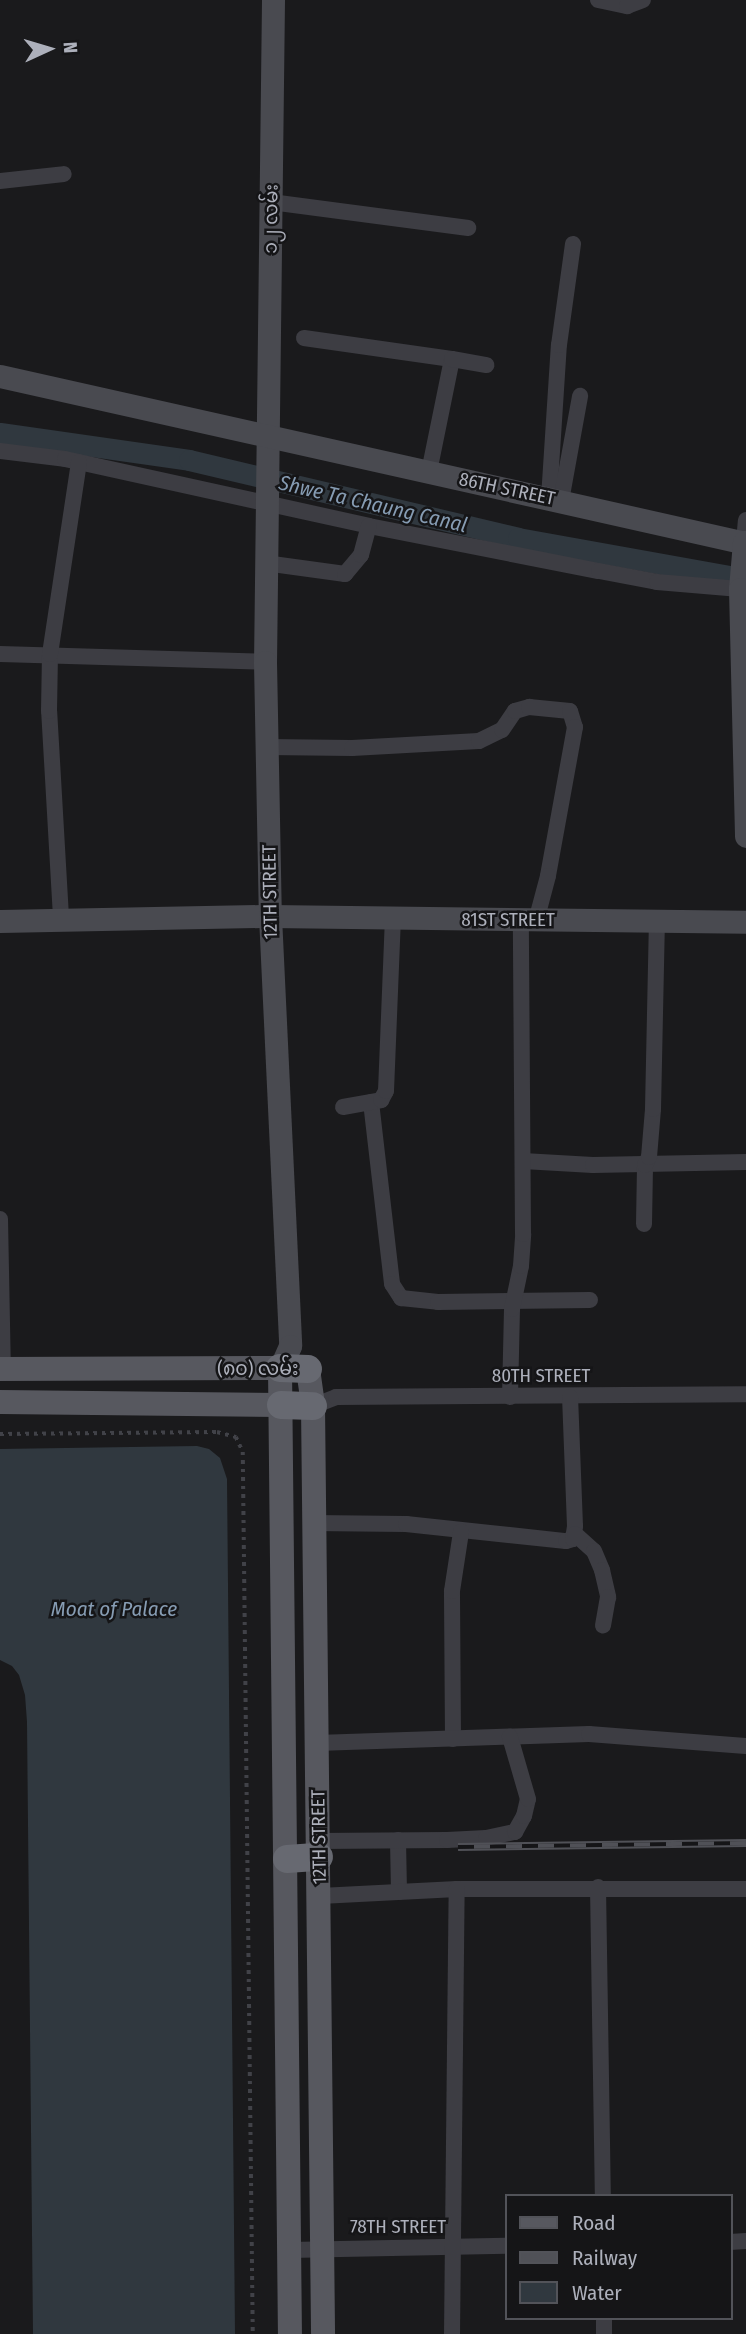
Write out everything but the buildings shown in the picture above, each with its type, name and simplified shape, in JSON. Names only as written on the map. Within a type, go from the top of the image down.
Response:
[{"type":"highway","name":"(၈၀) လမ်း","points":[[285,1357],[308,1369]]},
{"type":"highway","name":"(၈၀) လမ်း","points":[[281,1405],[324,1401]]},
{"type":"highway","points":[[287,1859],[319,1849]]},
{"type":"main road","name":"(၈၀) လမ်း","points":[[1,1369],[285,1357]]},
{"type":"main road","name":"12TH STREET","points":[[285,1357],[281,1405],[290,2334]]},
{"type":"main road","name":"12TH STREET","points":[[308,1369],[324,1401],[312,1523],[320,1896],[323,2334]]},
{"type":"main road","name":"(၈၀) လမ်း","points":[[0,1402],[281,1405]]},
{"type":"street","name":"၁၂ လမ်း","points":[[267,437],[274,0]]},
{"type":"street","points":[[598,0],[626,6],[643,0]]},
{"type":"street","points":[[0,184],[64,174]]},
{"type":"street","points":[[271,202],[468,228]]},
{"type":"street","points":[[555,500],[558,345],[573,244]]},
{"type":"street","points":[[304,338],[486,365]]},
{"type":"street","points":[[429,472],[452,359]]},
{"type":"street","name":"86TH STREET","points":[[0,376],[555,500],[745,535]]},
{"type":"street","points":[[555,500],[580,396]]},
{"type":"street","name":"12TH STREET","points":[[267,437],[265,662],[270,916],[285,1357]]},
{"type":"street","points":[[0,451],[266,485],[369,526],[657,582],[741,580]]},
{"type":"street","points":[[61,917],[50,711],[50,654],[79,462]]},
{"type":"street","points":[[265,563],[345,574],[361,555],[369,526]]},
{"type":"street","points":[[745,535],[741,580],[746,836]]},
{"type":"street","points":[[0,654],[265,662]]},
{"type":"street","points":[[267,747],[352,748],[479,741],[502,730],[515,711],[528,707],[570,711],[575,727],[548,876],[529,920],[522,1266],[515,1299],[510,1397]]},
{"type":"street","name":"81ST STREET","points":[[0,921],[61,917],[270,916],[746,922]]},
{"type":"street","points":[[343,1107],[381,1100],[387,1081],[393,919]]},
{"type":"street","points":[[644,1224],[645,1165],[649,1157],[653,1109],[657,921]]},
{"type":"street","points":[[371,1102],[395,1291],[401,1298],[438,1302],[590,1300]]},
{"type":"street","points":[[523,1161],[645,1165],[746,1162]]},
{"type":"street","points":[[0,1219],[1,1369]]},
{"type":"street","name":"80TH STREET","points":[[324,1401],[746,1394]]},
{"type":"street","points":[[570,1397],[575,1534],[594,1550],[603,1570],[608,1598],[603,1626]]},
{"type":"street","points":[[312,1523],[407,1524],[461,1532],[566,1541],[575,1534]]},
{"type":"street","points":[[453,1739],[452,1591],[461,1532]]},
{"type":"street","points":[[317,1743],[589,1734],[746,1746]]},
{"type":"street","points":[[319,1849],[398,1840],[486,1838],[515,1832],[524,1816],[528,1799],[510,1737]]},
{"type":"street","points":[[398,1840],[399,1892]]},
{"type":"street","points":[[598,1887],[603,2194]]},
{"type":"street","points":[[452,2334],[457,1889]]},
{"type":"street","points":[[320,1896],[457,1889],[746,1889]]},
{"type":"street","name":"78TH STREET","points":[[290,2250],[504,2246]]},
{"type":"path","points":[[0,1434],[216,1432],[236,1437],[243,1452],[253,2334]]},
{"type":"water","name":"Moat of Palace","points":[[197,1446],[209,1449],[220,1458],[227,1479],[235,2334],[33,2334],[27,1722],[25,1695],[19,1675],[12,1666],[0,1660],[0,1449]]},
{"type":"waterway","name":"Shwe Ta Chaung Canal","points":[[0,433],[189,460],[518,538],[746,579]]},
{"type":"railway","points":[[458,1847],[746,1843]]}]
